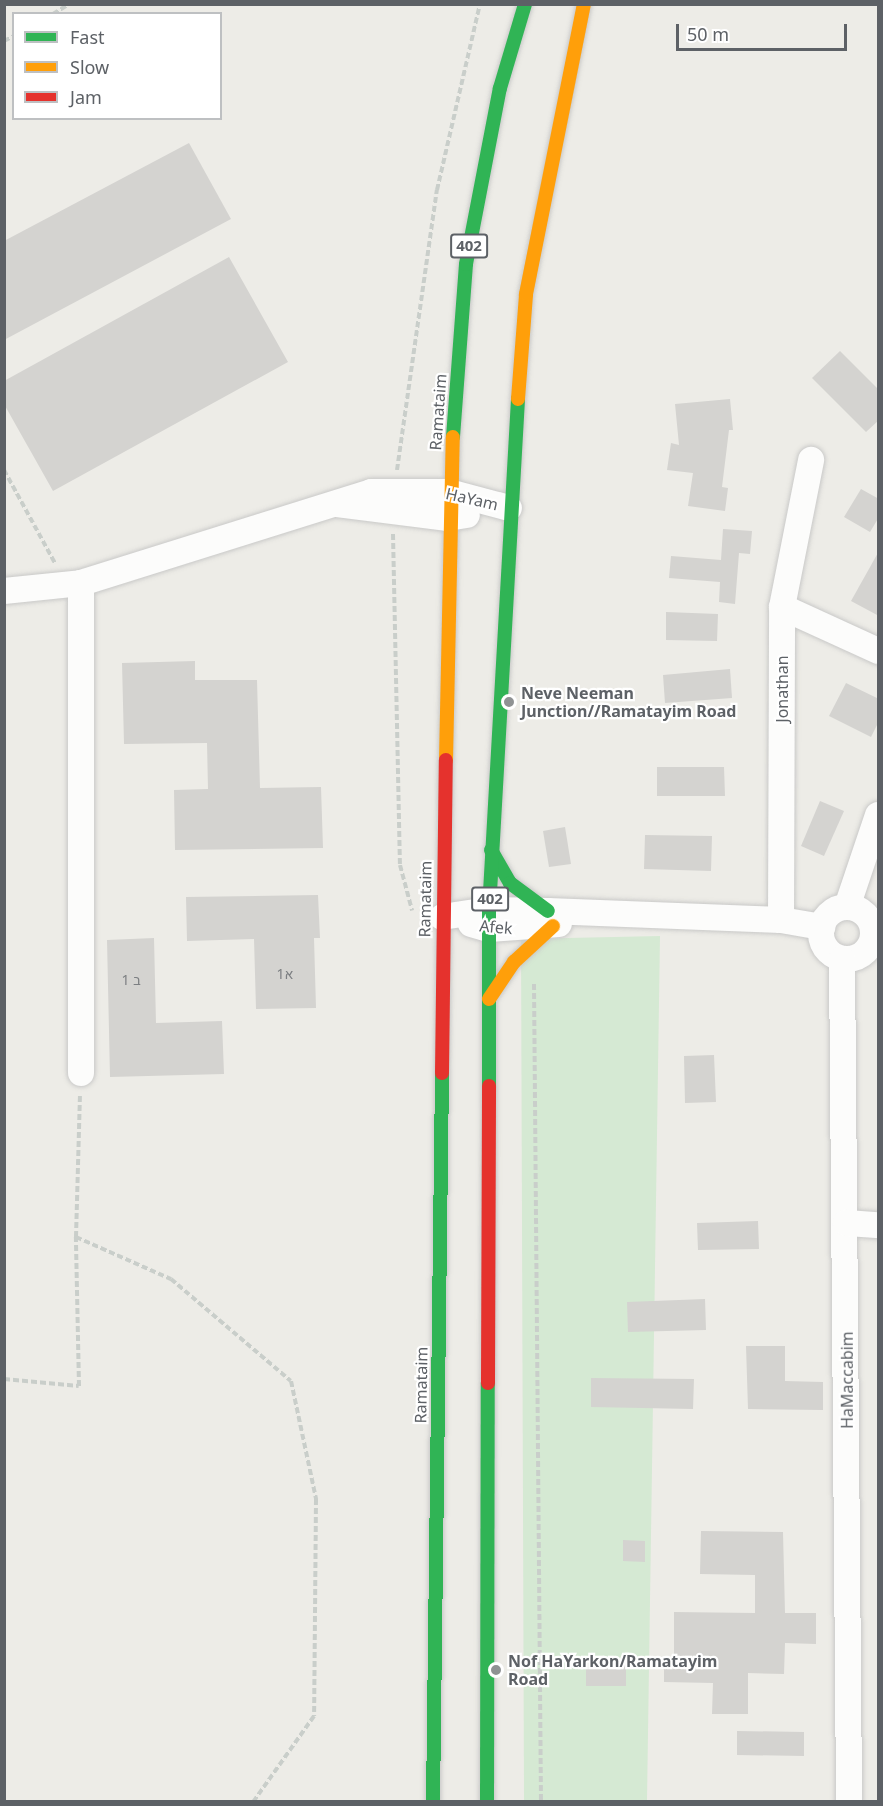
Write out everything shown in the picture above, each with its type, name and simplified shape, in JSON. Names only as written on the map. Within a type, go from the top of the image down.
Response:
[{"type":"main road","name":"Ramataim","points":[[433,1802],[441,917],[449,492],[466,264],[500,88],[525,4]]},
{"type":"main road","name":"402","points":[[487,1802],[489,920],[509,508],[526,294],[584,4]]},
{"type":"main road","points":[[489,999],[514,962],[550,918],[510,883],[491,850]]},
{"type":"street","name":"Jonathan","points":[[781,920],[782,607],[811,460]]},
{"type":"street","name":"HaYam","points":[[4,591],[74,584],[334,504],[394,501],[449,492],[509,508]]},
{"type":"street","name":"HaYam","points":[[394,501],[448,518],[509,508]]},
{"type":"street","points":[[74,584],[81,1073]]},
{"type":"street","points":[[782,607],[879,651]]},
{"type":"street","points":[[847,907],[879,815]]},
{"type":"street","points":[[847,907],[867,916],[876,931],[865,953],[842,959],[823,943],[822,927],[831,912],[847,907]]},
{"type":"street","name":"Afek","points":[[441,917],[489,920],[591,914],[781,920],[822,927]]},
{"type":"street","name":"HaMaccabim","points":[[842,959],[846,1223],[844,1558],[849,1802]]},
{"type":"street","points":[[846,1223],[879,1225]]},
{"type":"street","points":[[419,1802],[434,1770]]},
{"type":"path","points":[[56,12],[69,4]]},
{"type":"path","points":[[412,910],[400,864],[394,501],[437,190],[480,4]]},
{"type":"path","points":[[4,470],[74,584]]},
{"type":"path","points":[[514,962],[534,978],[541,1802]]},
{"type":"path","points":[[4,1379],[79,1386],[76,1237],[81,1073]]},
{"type":"path","points":[[76,1237],[171,1279],[291,1381],[316,1499],[314,1716],[253,1802]]},
{"type":"green space","points":[[660,936],[647,1801],[524,1801],[521,939]]},
{"type":"building","points":[[189,143],[231,219],[4,340],[4,241]]},
{"type":"building","points":[[229,257],[288,362],[53,491],[4,404],[4,381]]},
{"type":"building","points":[[840,351],[879,390],[879,420],[866,432],[812,378]]},
{"type":"building","points":[[730,399],[733,430],[729,430],[722,487],[728,488],[725,511],[688,506],[693,473],[667,470],[671,443],[679,445],[675,404]]},
{"type":"building","points":[[861,489],[879,499],[879,517],[870,532],[844,517]]},
{"type":"building","points":[[723,529],[752,531],[750,554],[739,553],[735,604],[719,602],[720,582],[669,578],[671,556],[721,560]]},
{"type":"building","points":[[879,551],[879,616],[851,601]]},
{"type":"building","points":[[666,612],[718,614],[717,641],[666,640]]},
{"type":"building","points":[[195,661],[195,680],[257,680],[260,788],[321,787],[323,848],[175,850],[174,790],[208,789],[207,743],[124,744],[122,663]]},
{"type":"building","points":[[730,669],[732,698],[665,703],[663,675]]},
{"type":"building","points":[[846,683],[879,699],[879,721],[871,737],[829,716]]},
{"type":"building","points":[[657,767],[724,767],[725,796],[657,796]]},
{"type":"building","points":[[820,801],[844,811],[824,856],[801,846]]},
{"type":"building","points":[[565,827],[571,864],[549,867],[543,831]]},
{"type":"building","points":[[645,835],[712,836],[711,871],[644,869]]},
{"type":"building","points":[[318,895],[320,938],[314,938],[316,1008],[256,1009],[254,939],[187,941],[186,897]]},
{"type":"building","points":[[154,938],[156,1023],[222,1021],[224,1074],[110,1077],[107,940]]},
{"type":"building","points":[[714,1055],[716,1102],[685,1103],[684,1056]]},
{"type":"building","points":[[758,1221],[759,1249],[698,1250],[697,1223]]},
{"type":"building","points":[[705,1299],[706,1330],[628,1332],[627,1302]]},
{"type":"building","points":[[746,1346],[785,1346],[785,1381],[823,1382],[823,1410],[748,1409]]},
{"type":"building","points":[[591,1378],[694,1379],[693,1409],[591,1407]]},
{"type":"building","points":[[701,1531],[783,1532],[785,1613],[816,1613],[816,1644],[785,1643],[784,1674],[748,1673],[748,1714],[712,1714],[713,1683],[664,1682],[664,1661],[674,1661],[674,1612],[755,1613],[755,1575],[700,1574]]},
{"type":"building","points":[[623,1540],[645,1541],[645,1562],[623,1561]]},
{"type":"building","points":[[586,1663],[626,1663],[626,1686],[586,1686]]},
{"type":"building","points":[[737,1731],[804,1732],[804,1756],[737,1755]]},
{"type":"traffic: fast","points":[[453,437],[466,264],[500,88],[525,4]]},
{"type":"traffic: fast","points":[[489,1086],[489,910],[518,399]]},
{"type":"traffic: fast","points":[[491,850],[510,883],[548,911]]},
{"type":"traffic: fast","points":[[433,1802],[442,1073]]},
{"type":"traffic: fast","points":[[487,1802],[488,1383]]},
{"type":"traffic: slow","points":[[518,399],[526,294],[584,4]]},
{"type":"traffic: slow","points":[[446,760],[453,437]]},
{"type":"traffic: slow","points":[[489,999],[514,962],[553,926]]},
{"type":"traffic: jam","points":[[442,1073],[446,760]]},
{"type":"traffic: jam","points":[[488,1383],[489,1086]]},
{"type":"place","name":"Neve Neeman Junction//Ramatayim Road","points":[[509,702]]},
{"type":"place","name":"Nof HaYarkon/Ramatayim Road","points":[[496,1670]]}]
